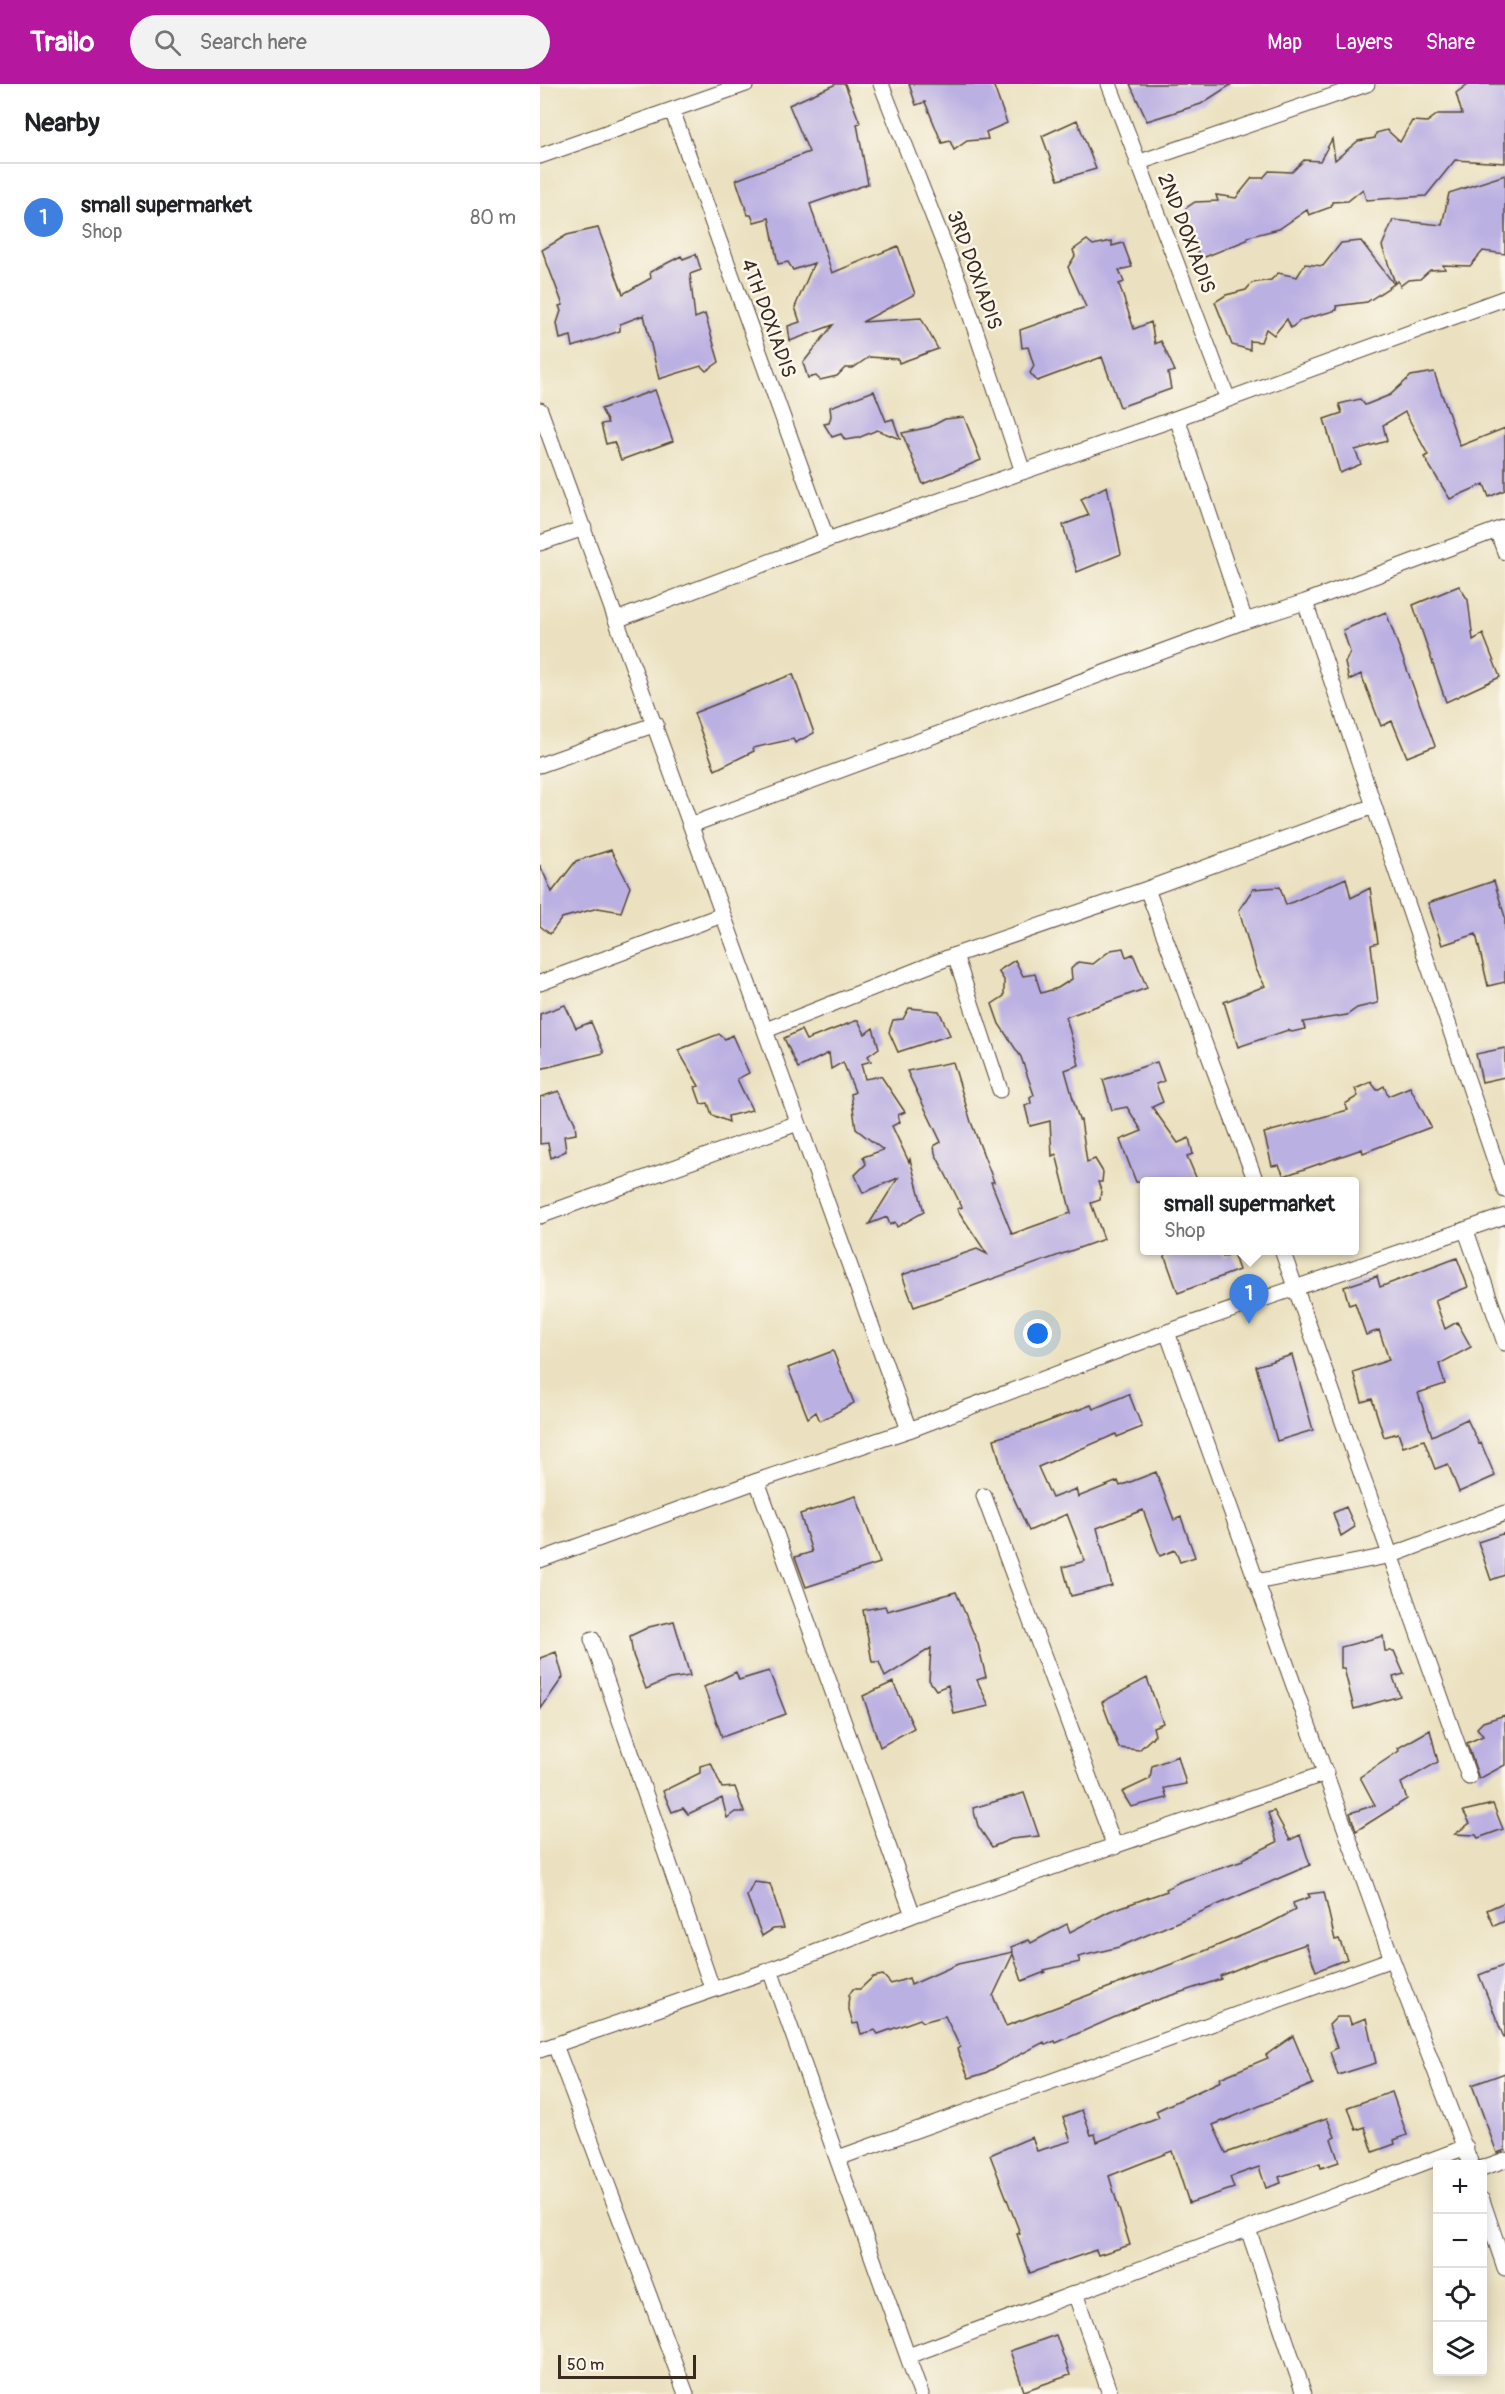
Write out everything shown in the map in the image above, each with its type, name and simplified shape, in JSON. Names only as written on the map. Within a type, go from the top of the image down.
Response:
[{"type":"street","points":[[540,156],[746,84]]},
{"type":"street","name":"3RD DOXIADIS","points":[[881,84],[961,287],[1023,472]]},
{"type":"street","name":"2ND DOXIADIS","points":[[1109,84],[1227,397]]},
{"type":"street","points":[[1137,163],[1367,84]]},
{"type":"street","name":"4TH DOXIADIS","points":[[672,110],[826,540]]},
{"type":"street","points":[[616,620],[826,540],[1177,418],[1227,397],[1505,298]]},
{"type":"street","points":[[540,410],[656,724],[722,915],[766,1030],[909,1430]]},
{"type":"street","points":[[1177,418],[1245,621]]},
{"type":"street","points":[[540,543],[584,528]]},
{"type":"street","points":[[691,825],[1245,621],[1305,602],[1501,528],[1505,552]]},
{"type":"street","points":[[1305,602],[1505,1190]]},
{"type":"street","points":[[540,765],[656,724]]},
{"type":"street","points":[[766,1030],[955,955],[1147,889],[1374,806]]},
{"type":"street","points":[[1147,889],[1254,1177]]},
{"type":"street","points":[[540,983],[722,915]]},
{"type":"street","points":[[955,955],[1000,1090]]},
{"type":"street","points":[[540,1216],[798,1123]]},
{"type":"street","points":[[540,1560],[757,1481],[909,1430],[1167,1332],[1505,1216]]},
{"type":"street","points":[[1466,1231],[1505,1342]]},
{"type":"street","points":[[1284,1255],[1469,1777]]},
{"type":"street","points":[[1167,1332],[1392,1959],[1470,2160]]},
{"type":"street","points":[[757,1481],[913,1915]]},
{"type":"street","points":[[984,1496],[1115,1847]]},
{"type":"street","points":[[1256,1582],[1392,1555],[1505,1513]]},
{"type":"street","points":[[592,1639],[712,1988]]},
{"type":"street","points":[[540,2050],[712,1988],[770,1970],[913,1915],[1326,1773]]},
{"type":"street","points":[[838,2158],[1392,1959]]},
{"type":"street","points":[[770,1970],[921,2394]]},
{"type":"street","points":[[555,2045],[686,2394]]},
{"type":"street","points":[[908,2356],[1466,2147]]},
{"type":"street","points":[[1487,2166],[1505,2160]]},
{"type":"street","points":[[1487,2214],[1505,2268]]},
{"type":"street","points":[[1248,2229],[1304,2394]]},
{"type":"street","points":[[1075,2293],[1110,2394]]},
{"type":"building","points":[[836,84],[845,84],[860,123],[857,124],[868,184],[810,204],[832,273],[898,246],[915,294],[862,322],[921,318],[938,349],[899,363],[898,359],[869,357],[853,368],[845,368],[837,376],[820,380],[816,376],[808,378],[803,363],[833,325],[790,341],[788,326],[800,322],[795,307],[814,263],[793,270],[788,262],[778,264],[769,218],[754,222],[751,215],[748,215],[736,180],[809,152],[789,105]]},
{"type":"building","points":[[909,84],[993,84],[1007,123],[986,132],[988,139],[967,141],[954,150],[950,141],[942,143],[925,102],[916,105]]},
{"type":"building","points":[[1130,84],[1232,84],[1201,104],[1147,121]]},
{"type":"building","points":[[1468,84],[1505,84],[1505,163],[1455,160],[1426,196],[1366,200],[1363,189],[1348,201],[1332,202],[1331,207],[1309,215],[1307,210],[1279,229],[1247,237],[1247,240],[1205,257],[1199,255],[1185,217],[1186,208],[1195,202],[1218,201],[1216,195],[1236,198],[1252,178],[1263,178],[1269,171],[1292,172],[1304,160],[1320,161],[1332,139],[1335,160],[1358,141],[1375,138],[1376,133],[1387,130],[1400,142],[1412,121],[1427,122],[1438,114],[1462,114],[1456,93]]},
{"type":"building","points":[[1077,120],[1096,169],[1058,180],[1042,136]]},
{"type":"building","points":[[1505,175],[1505,254],[1483,251],[1470,266],[1443,265],[1445,269],[1430,270],[1420,279],[1408,280],[1400,286],[1398,281],[1395,283],[1382,246],[1393,220],[1442,225],[1449,193]]},
{"type":"building","points":[[598,228],[623,294],[651,278],[650,272],[681,256],[683,259],[696,254],[701,270],[690,274],[695,318],[705,314],[719,362],[706,371],[701,366],[659,379],[644,315],[620,324],[620,331],[573,347],[571,336],[560,339],[557,323],[561,311],[559,306],[563,305],[542,250],[567,235]]},
{"type":"building","points":[[1087,240],[1093,245],[1112,241],[1112,246],[1123,243],[1132,267],[1119,270],[1124,282],[1119,284],[1134,329],[1151,322],[1155,344],[1161,341],[1175,371],[1168,373],[1171,389],[1120,407],[1102,357],[1037,381],[1030,373],[1034,366],[1028,347],[1022,348],[1020,330],[1086,307],[1068,267],[1075,256],[1073,250]]},
{"type":"building","points":[[1361,241],[1394,284],[1367,302],[1336,306],[1337,310],[1301,320],[1291,328],[1287,319],[1274,335],[1266,329],[1261,342],[1250,341],[1250,350],[1232,345],[1215,302],[1226,295],[1246,290],[1252,283],[1271,280],[1278,273],[1297,277],[1305,264],[1323,266],[1341,243]]},
{"type":"building","points":[[1434,372],[1460,446],[1505,428],[1505,490],[1489,497],[1484,484],[1450,499],[1424,457],[1428,455],[1405,412],[1383,425],[1387,441],[1355,450],[1361,464],[1340,473],[1324,419],[1342,413],[1339,404],[1360,399],[1365,405],[1390,395],[1411,376]]},
{"type":"building","points":[[655,390],[673,441],[621,460],[614,442],[606,444],[601,424],[608,423],[601,409]]},
{"type":"building","points":[[874,391],[886,421],[893,419],[900,439],[877,430],[858,438],[845,440],[841,434],[832,437],[824,424],[829,423],[830,407]]},
{"type":"building","points":[[964,417],[981,460],[923,484],[902,433],[930,427],[945,419]]},
{"type":"building","points":[[1107,486],[1121,554],[1077,572],[1063,525],[1089,515],[1081,499]]},
{"type":"building","points":[[1459,586],[1468,600],[1473,640],[1483,634],[1500,677],[1446,702],[1413,605]]},
{"type":"building","points":[[1386,612],[1435,746],[1407,757],[1392,721],[1381,726],[1361,674],[1349,680],[1345,663],[1350,652],[1343,630]]},
{"type":"building","points":[[793,674],[814,733],[795,743],[793,739],[753,748],[754,751],[715,770],[694,713]]},
{"type":"building","points":[[611,850],[630,887],[621,912],[598,908],[562,918],[550,934],[540,926],[540,865],[552,892],[576,861]]},
{"type":"building","points":[[1346,878],[1351,898],[1370,888],[1378,943],[1371,945],[1378,1003],[1357,1008],[1347,1015],[1303,1022],[1305,1029],[1292,1032],[1288,1030],[1238,1047],[1224,1002],[1265,986],[1256,969],[1239,910],[1253,889],[1280,887],[1286,905]]},
{"type":"building","points":[[1494,881],[1505,917],[1505,982],[1488,986],[1476,934],[1442,945],[1428,903]]},
{"type":"building","points":[[1123,948],[1126,957],[1133,954],[1147,988],[1066,1017],[1079,1065],[1065,1070],[1079,1120],[1081,1120],[1087,1162],[1095,1159],[1103,1172],[1102,1182],[1098,1182],[1101,1190],[1100,1200],[1091,1203],[1104,1239],[914,1307],[902,1275],[977,1249],[987,1254],[957,1209],[962,1207],[935,1153],[934,1146],[941,1142],[907,1071],[953,1062],[971,1122],[994,1182],[991,1182],[1012,1234],[1071,1213],[1056,1154],[1052,1156],[1050,1121],[1030,1126],[1025,1106],[1031,1103],[1030,1098],[1034,1095],[1021,1057],[999,1024],[992,1004],[1004,996],[1004,980],[998,971],[1015,960],[1023,976],[1035,974],[1041,993],[1058,988],[1072,979],[1071,969],[1078,962],[1093,964],[1111,950]]},
{"type":"building","points":[[565,1005],[576,1028],[591,1022],[604,1053],[540,1069],[540,1014]]},
{"type":"building","points":[[909,1008],[939,1011],[950,1035],[898,1052],[889,1032],[893,1020],[903,1019]]},
{"type":"building","points":[[858,1020],[865,1034],[873,1028],[879,1048],[868,1056],[871,1061],[861,1064],[865,1079],[881,1076],[905,1112],[898,1115],[900,1122],[892,1126],[909,1162],[910,1159],[924,1212],[897,1227],[895,1222],[890,1225],[887,1217],[869,1224],[898,1178],[863,1193],[855,1175],[866,1164],[863,1157],[883,1150],[856,1129],[851,1094],[855,1092],[843,1062],[831,1069],[829,1053],[798,1068],[784,1038],[801,1030],[806,1040]]},
{"type":"building","points":[[719,1034],[725,1039],[732,1035],[749,1073],[737,1079],[752,1110],[728,1116],[729,1122],[712,1115],[708,1103],[701,1104],[695,1087],[699,1086],[678,1050]]},
{"type":"building","points":[[1505,1048],[1505,1077],[1482,1082],[1476,1054]]},
{"type":"building","points":[[1157,1062],[1164,1081],[1156,1084],[1163,1102],[1152,1107],[1178,1143],[1189,1138],[1193,1154],[1187,1156],[1196,1177],[1140,1177],[1140,1182],[1136,1182],[1120,1140],[1142,1131],[1127,1107],[1112,1110],[1103,1080]]},
{"type":"building","points":[[1371,1082],[1377,1090],[1384,1086],[1388,1096],[1410,1087],[1431,1127],[1363,1153],[1362,1149],[1284,1176],[1279,1165],[1272,1166],[1264,1133],[1348,1110],[1345,1104],[1358,1096],[1355,1089]]},
{"type":"building","points":[[559,1091],[575,1123],[576,1134],[564,1136],[566,1151],[551,1158],[548,1143],[540,1144],[540,1097]]},
{"type":"building","points":[[1164,1255],[1222,1255],[1223,1257],[1234,1255],[1239,1270],[1178,1293]]},
{"type":"building","points":[[1457,1258],[1468,1287],[1435,1300],[1445,1329],[1457,1322],[1471,1347],[1439,1364],[1445,1384],[1418,1393],[1432,1436],[1467,1419],[1479,1444],[1481,1443],[1495,1476],[1459,1492],[1448,1464],[1435,1469],[1424,1440],[1403,1447],[1398,1433],[1384,1437],[1372,1399],[1362,1402],[1353,1372],[1389,1360],[1379,1330],[1366,1335],[1355,1303],[1349,1305],[1344,1287],[1377,1276],[1380,1287]]},
{"type":"building","points":[[833,1351],[854,1403],[820,1421],[816,1412],[808,1418],[788,1368]]},
{"type":"building","points":[[1292,1355],[1313,1430],[1277,1441],[1256,1366]]},
{"type":"building","points":[[1129,1394],[1142,1427],[1117,1437],[1116,1434],[1038,1467],[1052,1498],[1076,1489],[1078,1497],[1118,1481],[1120,1486],[1156,1472],[1174,1520],[1181,1517],[1195,1557],[1180,1562],[1175,1550],[1160,1556],[1143,1510],[1097,1528],[1112,1586],[1071,1596],[1063,1567],[1085,1561],[1067,1514],[1029,1531],[1004,1477],[994,1439],[1028,1429],[1091,1405],[1093,1409]]},
{"type":"building","points":[[856,1496],[880,1563],[806,1587],[795,1557],[812,1552],[800,1514]]},
{"type":"building","points":[[1346,1507],[1355,1527],[1341,1536],[1333,1513]]},
{"type":"building","points":[[1505,1533],[1505,1575],[1491,1580],[1478,1542]]},
{"type":"building","points":[[956,1592],[978,1644],[986,1677],[977,1680],[989,1706],[954,1714],[948,1685],[936,1690],[929,1680],[931,1648],[885,1677],[879,1662],[872,1662],[863,1610],[885,1606],[887,1611]]},
{"type":"building","points":[[674,1621],[690,1676],[669,1679],[646,1689],[633,1655],[630,1636],[649,1627]]},
{"type":"building","points":[[1383,1636],[1385,1651],[1394,1651],[1404,1674],[1393,1677],[1400,1696],[1354,1709],[1344,1668],[1341,1668],[1341,1647]]},
{"type":"building","points":[[556,1652],[563,1677],[540,1710],[540,1658]]},
{"type":"building","points":[[769,1671],[786,1714],[722,1737],[704,1687],[736,1672],[739,1680]]},
{"type":"building","points":[[1147,1678],[1163,1723],[1153,1727],[1155,1735],[1139,1750],[1119,1748],[1102,1702]]},
{"type":"building","points":[[893,1682],[914,1728],[880,1747],[863,1696]]},
{"type":"building","points":[[1505,1715],[1505,1765],[1479,1779],[1467,1743],[1483,1736],[1477,1728],[1483,1722]]},
{"type":"building","points":[[1430,1730],[1438,1762],[1401,1783],[1407,1799],[1356,1831],[1350,1813],[1375,1805],[1360,1777],[1399,1751],[1398,1748]]},
{"type":"building","points":[[1178,1756],[1186,1784],[1164,1788],[1167,1798],[1131,1807],[1122,1792],[1150,1779],[1152,1766]]},
{"type":"building","points":[[711,1763],[722,1788],[735,1787],[744,1812],[735,1812],[727,1818],[722,1798],[688,1814],[683,1808],[672,1812],[663,1791],[700,1773],[700,1766]]},
{"type":"building","points":[[1024,1793],[1039,1836],[1011,1839],[992,1847],[978,1826],[973,1808]]},
{"type":"building","points":[[1493,1804],[1503,1829],[1478,1838],[1476,1835],[1455,1834],[1470,1823],[1463,1811]]},
{"type":"building","points":[[1274,1811],[1290,1840],[1300,1835],[1310,1865],[1119,1947],[1078,1957],[1080,1962],[1044,1970],[1045,1972],[1022,1981],[1013,1954],[993,1996],[1006,2026],[1185,1959],[1265,1926],[1295,1910],[1293,1903],[1310,1897],[1308,1894],[1324,1892],[1335,1940],[1339,1939],[1347,1959],[1316,1971],[1306,1944],[1220,1976],[1221,1979],[1145,2004],[1056,2043],[1055,2041],[1045,2045],[1044,2042],[985,2073],[969,2078],[957,2049],[960,2047],[945,2016],[923,2022],[920,2019],[878,2034],[875,2030],[861,2034],[858,2023],[853,2024],[848,2006],[849,1995],[853,1989],[860,1989],[873,1977],[883,1975],[891,1984],[909,1978],[911,1985],[958,1964],[1013,1952],[1011,1947],[1029,1940],[1031,1943],[1067,1924],[1070,1932],[1110,1911],[1167,1891],[1166,1889],[1179,1882],[1243,1861],[1242,1859],[1277,1842],[1268,1813]]},
{"type":"building","points":[[754,1882],[770,1884],[784,1928],[773,1929],[762,1936],[747,1896]]},
{"type":"building","points":[[1505,1902],[1505,1921],[1494,1926],[1487,1910]]},
{"type":"building","points":[[1505,1965],[1505,2038],[1504,2038],[1479,1975]]},
{"type":"building","points":[[1337,2017],[1349,2017],[1351,2024],[1366,2018],[1376,2063],[1338,2075],[1330,2052],[1337,2048],[1329,2025]]},
{"type":"building","points":[[1293,2036],[1313,2084],[1213,2125],[1226,2153],[1327,2118],[1335,2137],[1331,2139],[1339,2162],[1321,2168],[1320,2163],[1279,2177],[1281,2183],[1266,2188],[1259,2167],[1230,2177],[1234,2188],[1189,2203],[1172,2151],[1109,2176],[1130,2245],[1098,2255],[1096,2250],[1030,2273],[1017,2234],[1020,2233],[990,2155],[1032,2137],[1037,2151],[1071,2141],[1063,2117],[1082,2110],[1091,2135],[1095,2134],[1097,2142],[1159,2118],[1156,2111],[1221,2081],[1220,2078],[1268,2058],[1266,2055]]},
{"type":"building","points":[[1505,2073],[1505,2150],[1497,2153],[1472,2085]]},
{"type":"building","points":[[1392,2092],[1407,2135],[1394,2140],[1395,2144],[1373,2152],[1365,2127],[1356,2130],[1348,2107]]},
{"type":"building","points":[[1056,2335],[1070,2375],[1024,2391],[1010,2351]]},
{"type":"place","name":"small supermarket","points":[[1249,1324]]}]
